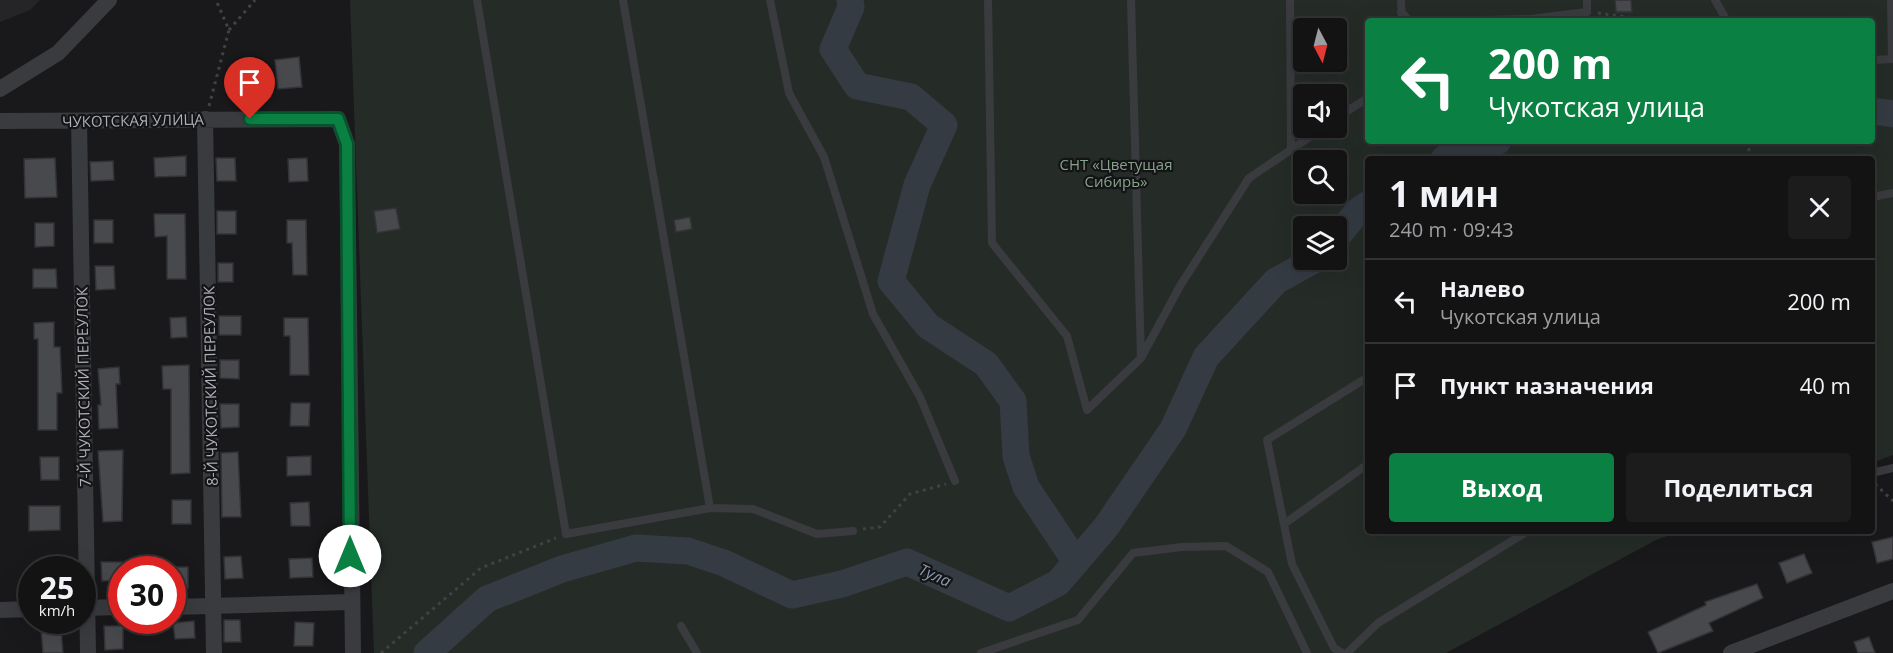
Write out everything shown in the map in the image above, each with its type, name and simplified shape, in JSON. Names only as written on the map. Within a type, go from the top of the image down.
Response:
[{"type":"street","points":[[0,89],[58,53],[109,0]]},
{"type":"street","name":"8-Й ЧУКОТСКИЙ ПЕРЕУЛОК","points":[[206,119],[214,653]]},
{"type":"street","name":"ЧУКОТСКАЯ УЛИЦА","points":[[0,122],[338,119],[347,144],[350,602]]},
{"type":"street","name":"7-Й ЧУКОТСКИЙ ПЕРЕУЛОК","points":[[79,121],[84,556]]},
{"type":"street","points":[[1731,653],[1893,591]]},
{"type":"street","points":[[186,607],[350,602],[353,653]]},
{"type":"street","points":[[0,609],[18,609]]},
{"type":"street","name":"7-Й ЧУКОТСКИЙ ПЕРЕУЛОК","points":[[87,634],[88,653]]},
{"type":"lane","points":[[477,0],[566,534],[711,508],[753,509],[817,534],[853,531]]},
{"type":"lane","points":[[623,0],[711,508]]},
{"type":"lane","points":[[770,0],[789,93],[824,157],[873,314],[920,397],[955,481]]},
{"type":"lane","points":[[988,0],[992,243],[1067,336],[1087,410],[1140,358],[1180,286],[1249,178],[1307,138]]},
{"type":"lane","points":[[1131,0],[1140,358]]},
{"type":"lane","points":[[1290,0],[1291,148]]},
{"type":"lane","points":[[1401,0],[1401,16]]},
{"type":"lane","points":[[1587,0],[1587,12]]},
{"type":"lane","points":[[1715,0],[1725,18]]},
{"type":"lane","points":[[1875,60],[1893,59],[1891,0]]},
{"type":"lane","points":[[1538,18],[1587,12]]},
{"type":"lane","points":[[1564,18],[1587,12]]},
{"type":"lane","points":[[1347,111],[1365,100]]},
{"type":"lane","points":[[1875,196],[1893,193]]},
{"type":"lane","points":[[1342,653],[1334,648],[1292,564],[1267,440],[1365,379]]},
{"type":"lane","points":[[1284,524],[1365,466]]},
{"type":"lane","points":[[1875,472],[1893,468]]},
{"type":"lane","points":[[1347,653],[1378,623],[1523,534]]},
{"type":"lane","points":[[981,653],[1078,620],[1132,554],[1182,547],[1226,546],[1268,572],[1307,653]]},
{"type":"lane","points":[[681,626],[697,653]]},
{"type":"path","points":[[216,0],[229,30]]},
{"type":"path","points":[[206,119],[229,30],[255,0]]},
{"type":"path","points":[[1587,12],[1634,18]]},
{"type":"path","points":[[853,531],[880,527],[910,494],[955,481]]},
{"type":"path","points":[[1875,483],[1893,501]]},
{"type":"path","points":[[381,653],[482,568],[566,534]]},
{"type":"shaded area","points":[[0,0],[40,0],[30,10],[0,22]]},
{"type":"green space","name":"СНТ «Цветущая Сибирь»","points":[[350,0],[1893,0],[1893,455],[1875,462],[1875,156],[1365,156],[1365,534],[1673,534],[1656,540],[1446,653],[374,653]]},
{"type":"building","points":[[1615,0],[1631,0],[1632,12],[1616,12]]},
{"type":"building","points":[[299,57],[302,87],[278,89],[275,60]]},
{"type":"building","points":[[186,156],[186,176],[155,177],[154,158]]},
{"type":"building","points":[[55,158],[57,197],[25,198],[24,159]]},
{"type":"building","points":[[216,158],[235,158],[236,181],[217,181]]},
{"type":"building","points":[[307,158],[308,181],[289,182],[288,159]]},
{"type":"building","points":[[113,161],[114,180],[91,181],[90,162]]},
{"type":"building","points":[[396,208],[400,229],[377,233],[374,211]]},
{"type":"building","points":[[217,211],[236,211],[236,234],[217,234]]},
{"type":"building","points":[[154,214],[185,214],[186,279],[167,279],[167,236],[155,237]]},
{"type":"building","points":[[690,217],[692,229],[676,232],[674,220]]},
{"type":"building","points":[[94,220],[113,220],[113,243],[94,243]]},
{"type":"building","points":[[287,220],[306,220],[307,275],[293,275],[292,243],[287,243]]},
{"type":"building","points":[[35,223],[54,223],[54,246],[35,247]]},
{"type":"building","points":[[218,263],[233,263],[233,282],[218,282]]},
{"type":"building","points":[[95,266],[114,266],[115,289],[96,290]]},
{"type":"building","points":[[33,269],[56,269],[57,288],[33,288]]},
{"type":"building","points":[[219,316],[241,316],[241,335],[219,335]]},
{"type":"building","points":[[186,317],[187,337],[171,338],[170,318]]},
{"type":"building","points":[[284,318],[308,318],[309,375],[290,375],[290,336],[284,336]]},
{"type":"building","points":[[54,322],[54,347],[60,347],[62,393],[57,393],[57,430],[38,430],[38,339],[34,339],[34,323]]},
{"type":"building","points":[[220,360],[239,360],[239,379],[220,378]]},
{"type":"building","points":[[189,365],[190,473],[171,474],[171,389],[163,389],[162,366]]},
{"type":"building","points":[[119,367],[120,384],[116,384],[118,428],[99,429],[98,405],[101,405],[98,369]]},
{"type":"building","points":[[291,403],[310,403],[309,426],[290,426]]},
{"type":"building","points":[[220,404],[239,404],[239,427],[221,428]]},
{"type":"building","points":[[123,450],[122,521],[103,522],[98,451]]},
{"type":"building","points":[[238,452],[241,517],[222,517],[221,453]]},
{"type":"building","points":[[311,456],[311,475],[287,476],[287,457]]},
{"type":"building","points":[[40,457],[59,457],[59,480],[41,480]]},
{"type":"building","points":[[172,500],[191,500],[191,524],[172,524]]},
{"type":"building","points":[[309,502],[310,526],[291,526],[290,503]]},
{"type":"building","points":[[29,506],[60,506],[60,530],[29,531]]},
{"type":"building","points":[[1893,537],[1893,559],[1877,563],[1872,542]]},
{"type":"building","points":[[1804,554],[1812,573],[1787,583],[1779,563]]},
{"type":"building","points":[[241,556],[243,578],[225,579],[224,557]]},
{"type":"building","points":[[312,558],[313,577],[290,578],[289,559]]},
{"type":"building","points":[[101,562],[108,562],[108,581],[102,581]]},
{"type":"building","points":[[186,567],[188,567],[188,588],[186,588]]},
{"type":"building","points":[[1757,584],[1763,598],[1709,623],[1713,631],[1658,653],[1648,632],[1706,605],[1705,602]]},
{"type":"building","points":[[224,620],[240,620],[241,642],[224,642]]},
{"type":"building","points":[[194,621],[195,638],[175,639],[174,634],[186,634],[186,622]]},
{"type":"building","points":[[295,622],[314,623],[313,646],[294,646]]},
{"type":"building","points":[[104,626],[108,626],[108,634],[123,634],[123,649],[105,650]]},
{"type":"building","points":[[41,634],[61,634],[63,653],[43,653]]},
{"type":"building","points":[[1869,637],[1875,653],[1858,653],[1854,642]]},
{"type":"waterway","points":[[850,0],[851,7],[833,49],[857,86],[911,97],[944,125],[917,185],[891,281],[928,326],[986,364],[1013,401],[1016,456],[1026,487],[1076,562]]},
{"type":"waterway","name":"Тула","points":[[1875,111],[1893,114]]},
{"type":"waterway","name":"Тула","points":[[1451,156],[1486,144]]},
{"type":"waterway","name":"Тула","points":[[1347,224],[1365,206]]},
{"type":"waterway","name":"Тула","points":[[427,653],[487,599],[562,569],[636,548],[688,551],[724,563],[792,595],[842,584],[907,562],[1009,608],[1058,583],[1106,527],[1173,429],[1206,357],[1276,281],[1296,270]]},
{"type":"route","points":[[250,119],[338,119],[347,144],[350,556]]}]
